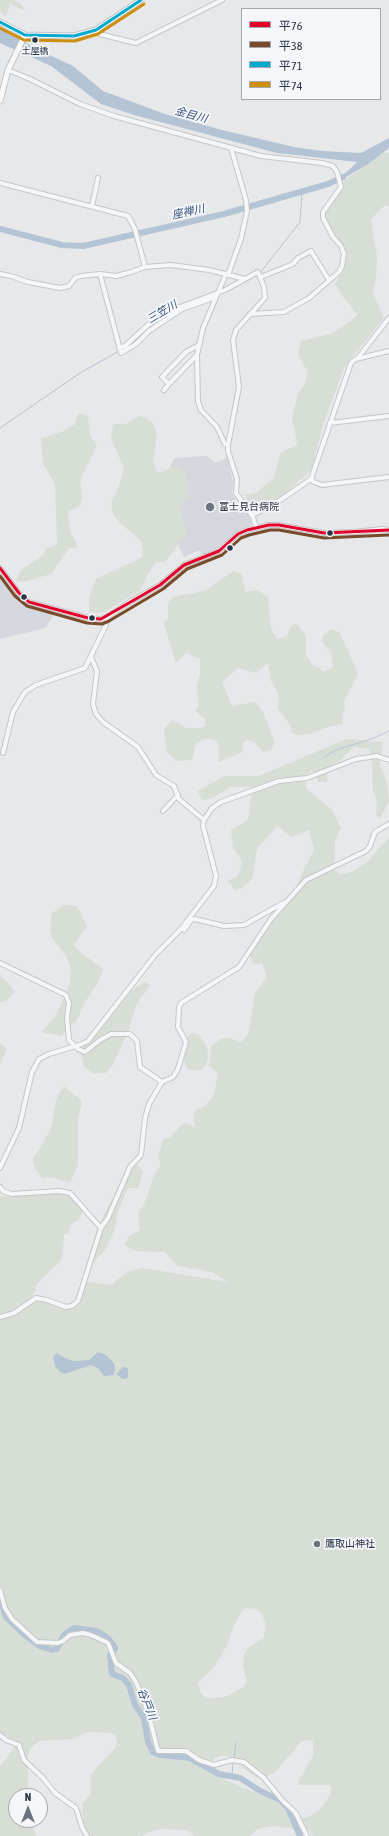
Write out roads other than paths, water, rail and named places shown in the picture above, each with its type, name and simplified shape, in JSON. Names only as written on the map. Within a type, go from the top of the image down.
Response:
[{"type":"main road","points":[[0,22],[25,35],[74,36],[96,30],[141,0]]},
{"type":"main road","points":[[0,101],[10,64],[25,35]]},
{"type":"street","points":[[96,30],[99,34],[136,43],[222,0]]},
{"type":"street","points":[[8,70],[30,79],[80,104],[114,116],[262,156],[322,162],[329,164],[337,172],[341,189],[323,212],[324,222],[332,237],[341,246],[344,254],[342,266],[309,298],[284,312],[250,314]]},
{"type":"street","points":[[228,445],[217,427],[201,410],[198,400],[197,355],[203,328],[226,274],[229,272],[241,239],[247,210],[246,200],[231,148]]},
{"type":"street","points":[[92,206],[98,178]]},
{"type":"street","points":[[0,183],[128,216],[135,230],[145,267]]},
{"type":"street","points":[[261,277],[293,264],[298,258],[311,251],[329,280]]},
{"type":"street","points":[[0,274],[28,282],[60,288],[69,286],[75,278],[81,276],[100,274],[116,276],[145,267],[171,265],[226,274],[245,279]]},
{"type":"street","points":[[100,274],[120,350],[136,344],[149,331],[182,310],[217,295],[258,272],[261,277],[265,298],[236,330],[234,340],[238,386],[228,445],[228,451],[236,479],[236,493],[252,515],[256,527]]},
{"type":"street","points":[[252,515],[273,505],[311,479],[351,363],[356,359],[389,318]]},
{"type":"street","points":[[169,384],[162,377],[186,352],[199,345]]},
{"type":"street","points":[[356,359],[389,351]]},
{"type":"street","points":[[164,390],[197,355]]},
{"type":"street","points":[[330,423],[389,416]]},
{"type":"street","points":[[222,436],[230,435]]},
{"type":"street","points":[[311,479],[314,482],[322,484],[389,477]]},
{"type":"street","points":[[0,568],[19,593],[29,602],[88,618],[101,619],[107,617],[130,601],[160,585],[184,565],[219,551],[238,534],[256,527],[279,525],[328,533],[383,529],[389,530]]},
{"type":"street","points":[[3,753],[13,712],[26,692],[36,685],[85,668],[106,625],[107,617]]},
{"type":"street","points":[[91,657],[97,671],[93,704],[96,714],[103,722],[138,747],[154,773],[174,786],[182,802],[204,820]]},
{"type":"street","points":[[0,1168],[19,1128],[34,1066],[39,1059],[88,1041],[156,954],[182,928],[215,883],[216,876],[204,829],[204,820],[209,811],[217,804],[279,781],[307,778],[347,762],[364,758],[377,756],[389,760]]},
{"type":"street","points":[[162,810],[178,795]]},
{"type":"street","points":[[0,1317],[14,1313],[36,1298],[66,1307],[72,1306],[76,1303],[101,1228],[108,1218],[130,1167],[141,1155],[148,1108],[162,1082],[173,1077],[178,1069],[186,1042],[178,1027],[179,1007],[181,1003],[239,967],[271,919],[311,877],[366,850],[370,846],[375,832],[389,824]]},
{"type":"street","points":[[182,928],[184,930],[191,920],[195,919],[224,926],[244,925],[288,902]]},
{"type":"street","points":[[0,963],[66,996],[69,1003],[67,1018],[69,1040],[75,1047],[85,1052],[100,1040],[111,1034],[130,1034],[137,1041],[140,1067],[162,1082]]},
{"type":"street","points":[[0,1187],[12,1194],[59,1191],[70,1193],[101,1228]]},
{"type":"street","points":[[0,1590],[7,1613],[16,1624],[37,1642],[58,1643],[74,1634],[88,1634],[108,1643],[120,1667],[130,1673],[136,1682],[148,1712],[158,1751],[186,1752],[199,1760],[214,1765],[236,1760],[244,1762],[263,1776],[278,1795],[295,1812],[307,1836]]},
{"type":"street","points":[[0,1735],[6,1740],[19,1745],[24,1760],[43,1778],[54,1793],[76,1808],[82,1826],[88,1836]]},
{"type":"water","points":[[0,28],[35,48],[73,66],[103,91],[165,114],[222,130],[294,147],[322,151],[361,153],[389,138],[389,148],[368,164],[348,176],[327,185],[348,171],[357,162],[277,153],[134,115],[101,104],[51,66],[0,43]]},
{"type":"water","points":[[98,1352],[106,1355],[113,1362],[115,1366],[114,1375],[104,1376],[98,1368],[91,1365],[65,1374],[60,1372],[55,1366],[53,1356],[57,1353],[73,1361],[89,1360]]},
{"type":"water","points":[[123,1367],[128,1368],[128,1378],[123,1379],[116,1374]]},
{"type":"waterway","name":"座禅川","points":[[0,229],[62,245],[83,246],[224,214],[328,184],[343,177]]},
{"type":"waterway","name":"三笠川","points":[[260,273],[300,222],[302,192]]},
{"type":"waterway","name":"三笠川","points":[[232,288],[258,275]]},
{"type":"waterway","name":"三笠川","points":[[132,344],[147,330]]},
{"type":"waterway","name":"三笠川","points":[[0,428],[80,373],[119,351]]},
{"type":"waterway","points":[[324,757],[336,750],[374,738],[389,731]]},
{"type":"waterway","name":"谷戸川","points":[[0,1604],[3,1607],[6,1617],[26,1636],[40,1646],[52,1650],[57,1649],[64,1635],[74,1628],[97,1631],[108,1638],[115,1647],[110,1655],[112,1674],[123,1678],[129,1685],[135,1705],[144,1718],[148,1742],[153,1752],[160,1755],[190,1758],[219,1774],[240,1778],[260,1791],[280,1800],[288,1808],[300,1836]]},
{"type":"waterway","points":[[234,1758],[236,1743]]},
{"type":"waterway","points":[[232,1776],[233,1762]]},
{"type":"place","name":"土屋橋","points":[[35,40]]},
{"type":"place","name":"富士見台病院","points":[[210,507]]},
{"type":"place","name":"鷹取山神社","points":[[317,1544]]},
{"type":"water label","name":"金目川","points":[[191,115]]}]
